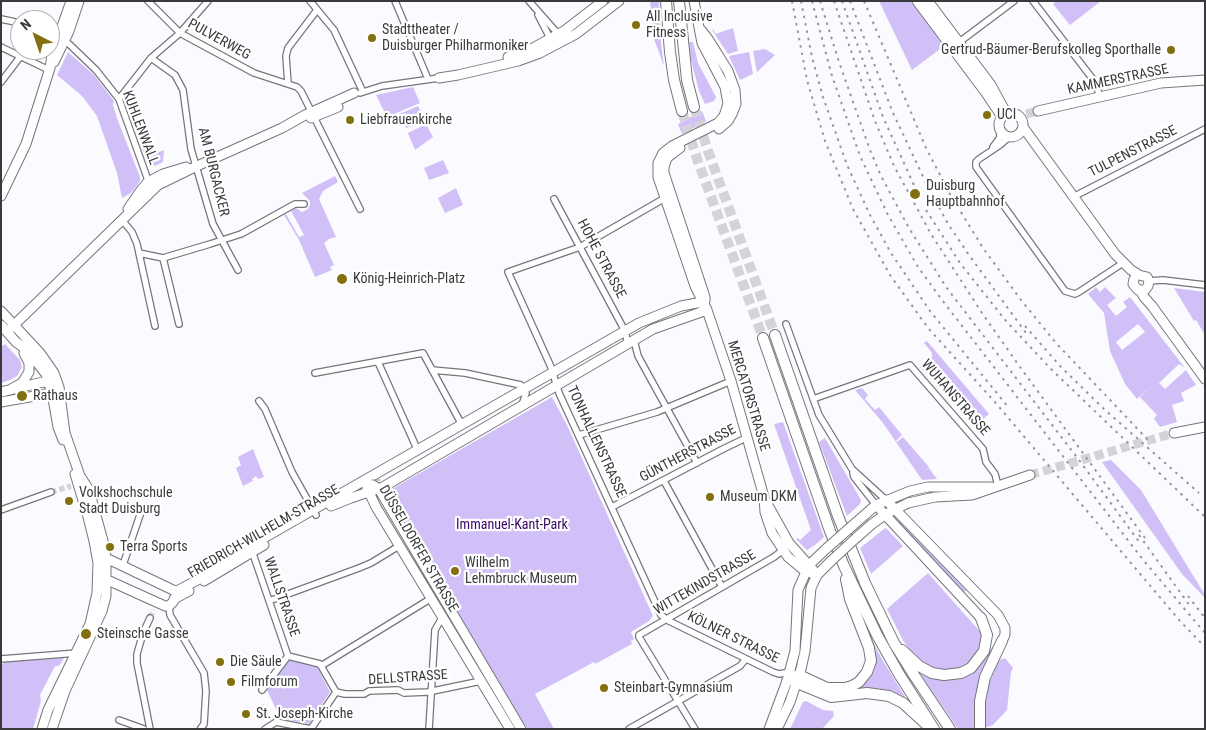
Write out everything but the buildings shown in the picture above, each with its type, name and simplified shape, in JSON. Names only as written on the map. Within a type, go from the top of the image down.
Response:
[{"type":"highway","points":[[666,1],[674,80],[682,111]]},
{"type":"highway","points":[[679,1],[687,80],[694,107]]},
{"type":"highway","points":[[775,335],[838,516],[865,584],[894,643],[950,729]]},
{"type":"highway","points":[[763,338],[823,512],[844,566],[877,635],[933,729]]},
{"type":"highway","points":[[793,677],[826,688],[838,689],[852,686],[863,678],[867,672],[870,661],[870,648],[850,599],[844,566]]},
{"type":"highway","points":[[894,643],[919,666],[932,673],[944,675],[961,672],[971,668],[984,651],[987,635],[981,618]]},
{"type":"highway","points":[[980,729],[980,701],[984,677],[1002,640]]},
{"type":"highway","points":[[793,677],[831,697],[867,693],[889,696],[903,703],[933,729]]},
{"type":"main road","points":[[60,29],[71,1]]},
{"type":"main road","points":[[60,32],[79,1]]},
{"type":"main road","points":[[557,40],[603,1]]},
{"type":"main road","points":[[439,78],[517,55],[557,40],[589,25],[619,1]]},
{"type":"main road","points":[[694,1],[701,30],[728,71],[731,90],[736,104],[730,119],[720,125]]},
{"type":"main road","points":[[917,1],[955,45]]},
{"type":"main road","points":[[928,1],[986,93],[1006,115]]},
{"type":"main road","points":[[1,196],[26,144],[49,69],[56,60]]},
{"type":"main road","name":"KAMMERSTRASSE","points":[[1038,111],[1161,83],[1205,80]]},
{"type":"main road","points":[[57,388],[49,382],[38,363],[27,350],[3,332],[14,325],[122,220],[136,197],[163,174],[197,166],[358,95]]},
{"type":"main road","points":[[1063,184],[1051,164],[1023,127],[1023,116],[1016,114],[1006,115],[999,124],[1001,131],[1024,139],[1063,184],[1121,264],[1136,277]]},
{"type":"main road","name":"MERCATORSTRASSE","points":[[720,125],[668,158],[664,167],[664,174],[706,297],[706,306],[748,437],[764,497],[765,512],[772,533],[783,550],[817,575]]},
{"type":"main road","name":"MERCATORSTRASSE","points":[[706,306],[700,299],[695,286],[665,198],[658,173],[658,163],[662,155],[672,146],[720,125]]},
{"type":"main road","points":[[1013,136],[1023,127]]},
{"type":"main road","points":[[1136,277],[1145,275],[1149,281],[1148,286],[1142,290]]},
{"type":"main road","points":[[1136,277],[1134,286],[1142,290],[1205,379]]},
{"type":"main road","points":[[681,306],[690,298],[695,286]]},
{"type":"main road","name":"FRIEDRICH-WILHELM-STRASSE","points":[[174,596],[365,480],[625,331],[653,316],[681,306],[697,302],[706,306]]},
{"type":"main road","name":"FRIEDRICH-WILHELM-STRASSE","points":[[315,512],[379,489],[636,339],[706,306]]},
{"type":"main road","points":[[1,311],[46,359],[50,366],[57,388],[58,427],[77,483],[104,576],[106,596],[102,611],[65,691],[52,729]]},
{"type":"main road","points":[[6,391],[22,383],[29,372],[28,360],[16,342]]},
{"type":"main road","points":[[6,391],[49,382]]},
{"type":"main road","points":[[1,402],[57,388]]},
{"type":"main road","points":[[1174,433],[1205,427]]},
{"type":"main road","points":[[769,729],[805,652],[811,586],[817,575],[831,561],[886,514],[908,504],[927,498],[972,495],[1030,476]]},
{"type":"main road","name":"DÜSSELDORFER STRASSE","points":[[365,480],[379,489],[521,729]]},
{"type":"main road","name":"DÜSSELDORFER STRASSE","points":[[365,480],[368,492],[399,546],[510,729]]},
{"type":"main road","points":[[42,729],[48,710],[90,624],[104,576],[106,558],[94,506],[89,490],[77,483]]},
{"type":"main road","points":[[777,729],[793,677],[796,597],[807,568],[876,505],[886,500],[910,491],[928,488],[996,486]]},
{"type":"main road","name":"MERCATORSTRASSE","points":[[764,497],[788,543],[807,568]]},
{"type":"main road","points":[[886,500],[1001,618],[1005,628],[1005,635],[1002,640]]},
{"type":"main road","points":[[876,505],[981,618]]},
{"type":"main road","points":[[104,576],[156,606],[165,606],[174,596],[126,567],[106,558]]},
{"type":"main road","points":[[104,576],[116,569],[126,567]]},
{"type":"street","name":"PULVERWEG","points":[[148,1],[180,33],[254,73],[288,84]]},
{"type":"street","points":[[119,100],[152,58],[180,33],[208,1]]},
{"type":"street","points":[[395,1],[428,79]]},
{"type":"street","points":[[955,45],[1014,1]]},
{"type":"street","points":[[1033,1],[1095,82],[1100,97]]},
{"type":"street","points":[[314,2],[317,10],[334,30],[342,46],[358,95],[382,86],[439,78]]},
{"type":"street","points":[[531,4],[557,40]]},
{"type":"street","points":[[317,10],[288,48],[286,56],[288,84],[297,87],[301,91],[360,209]]},
{"type":"street","name":"KUHLENWALL","points":[[60,40],[96,70],[119,100],[152,185]]},
{"type":"street","name":"AM BURGACKER","points":[[152,58],[175,76],[184,90],[191,149],[213,224],[238,270]]},
{"type":"street","points":[[1,82],[17,60]]},
{"type":"street","points":[[29,60],[49,69]]},
{"type":"street","name":"TULPENSTRASSE","points":[[1073,197],[1205,129]]},
{"type":"street","points":[[992,149],[999,139],[1001,131]]},
{"type":"street","points":[[1013,136],[976,162],[976,167],[1065,291],[1074,294],[1080,292],[1121,264]]},
{"type":"street","points":[[580,247],[665,198]]},
{"type":"street","name":"HOHE STRASSE","points":[[554,199],[625,331]]},
{"type":"street","points":[[139,253],[163,258],[222,241],[241,234],[290,206],[304,204]]},
{"type":"street","points":[[122,220],[132,232],[139,253],[155,326]]},
{"type":"street","name":"TONHALLENSTRASSE","points":[[580,247],[508,272],[612,508],[661,615],[666,619]]},
{"type":"street","points":[[163,258],[179,324]]},
{"type":"street","points":[[1149,281],[1161,280],[1205,285]]},
{"type":"street","points":[[786,324],[819,415],[852,469],[886,500]]},
{"type":"street","points":[[622,348],[627,340],[625,331]]},
{"type":"street","points":[[636,339],[638,356],[697,463]]},
{"type":"street","points":[[315,373],[423,353],[462,425]]},
{"type":"street","points":[[378,362],[418,451]]},
{"type":"street","name":"WUHANSTRASSE","points":[[812,399],[910,365],[983,449],[986,462],[995,474],[996,486]]},
{"type":"street","points":[[432,370],[465,373],[521,385],[520,391],[526,397],[521,407]]},
{"type":"street","points":[[579,435],[657,412],[731,381]]},
{"type":"street","points":[[259,401],[265,409],[292,472],[315,512]]},
{"type":"street","points":[[496,406],[493,416],[500,420]]},
{"type":"street","name":"GÜNTHERSTRASSE","points":[[612,508],[748,437]]},
{"type":"street","points":[[852,469],[854,477],[876,505]]},
{"type":"street","points":[[664,481],[722,587]]},
{"type":"street","points":[[1,510],[51,492]]},
{"type":"street","points":[[126,567],[141,512]]},
{"type":"street","points":[[269,601],[371,563],[399,546]]},
{"type":"street","name":"WALLSTRASSE","points":[[251,550],[288,656]]},
{"type":"street","name":"WITTEKINDSTRASSE","points":[[678,702],[639,636],[783,550]]},
{"type":"street","points":[[962,598],[970,596],[975,590]]},
{"type":"street","points":[[174,596],[170,615],[204,673],[206,691],[205,727]]},
{"type":"street","points":[[321,665],[430,599]]},
{"type":"street","points":[[150,618],[136,654],[150,729]]},
{"type":"street","points":[[429,729],[435,630],[442,618]]},
{"type":"street","name":"KÖLNER STRASSE","points":[[666,619],[778,674],[793,677]]},
{"type":"street","points":[[1,659],[77,653]]},
{"type":"street","points":[[262,690],[288,656],[321,665],[336,692],[311,729],[276,722],[265,729]]},
{"type":"street","points":[[629,729],[740,666],[746,659]]},
{"type":"street","name":"DELLSTRASSE","points":[[336,692],[364,694],[369,691],[398,690],[404,693],[431,691],[481,681]]},
{"type":"street","points":[[678,702],[695,729]]},
{"type":"street","points":[[119,720],[144,729]]},
{"type":"green space","points":[[650,1],[659,1],[664,66],[654,39]]},
{"type":"green space","points":[[879,1],[912,1],[944,46],[912,70]]},
{"type":"green space","points":[[1056,1],[1101,1],[1070,25],[1053,4]]},
{"type":"green space","points":[[733,28],[738,51],[728,54],[712,30],[714,30],[715,34]]},
{"type":"green space","points":[[689,42],[693,42],[698,63],[716,97],[714,101],[705,104],[699,91],[691,60]]},
{"type":"green space","points":[[765,49],[775,55],[757,72],[753,51]]},
{"type":"green space","points":[[68,52],[94,75],[114,101],[113,105],[118,121],[140,177],[140,181],[131,193],[122,198],[117,173],[97,116],[82,96],[57,75]]},
{"type":"green space","points":[[749,52],[753,74],[740,80],[729,56]]},
{"type":"green space","points":[[413,87],[420,103],[387,117],[376,95]]},
{"type":"green space","points":[[418,106],[425,121],[406,128],[399,114]]},
{"type":"green space","points":[[702,111],[706,121],[682,134],[678,124]]},
{"type":"green space","points":[[426,124],[433,137],[415,150],[408,133]]},
{"type":"green space","points":[[140,144],[154,154],[164,150],[163,162],[155,166],[149,164]]},
{"type":"green space","points":[[443,160],[449,173],[429,180],[424,168]]},
{"type":"green space","points":[[335,176],[338,182],[323,191],[319,199],[336,237],[324,243],[334,265],[330,267],[332,270],[315,277],[299,240],[284,215],[286,214],[299,237],[304,235],[291,211],[296,208],[302,212],[308,209],[310,201],[302,193]]},
{"type":"green space","points":[[456,188],[463,205],[445,213],[438,198]]},
{"type":"green space","points":[[1096,287],[1100,292],[1105,287],[1116,298],[1107,305],[1116,316],[1127,307],[1123,302],[1130,297],[1185,368],[1179,364],[1159,383],[1165,389],[1186,370],[1196,385],[1181,393],[1184,401],[1172,405],[1177,422],[1160,427],[1154,419],[1157,415],[1140,397],[1151,386],[1137,399],[1125,384],[1110,351],[1104,313],[1088,294]],"holes":[[[1138,324],[1145,332],[1122,350],[1116,342]]]},
{"type":"green space","points":[[1174,288],[1205,292],[1205,335],[1196,320],[1194,321]]},
{"type":"green space","points":[[927,341],[989,414],[983,419],[937,364],[926,373],[920,367],[932,357],[932,353],[924,343]]},
{"type":"green space","points":[[5,344],[20,360],[22,367],[17,376],[1,383],[1,347]]},
{"type":"green space","points":[[862,388],[868,395],[865,399],[875,410],[879,407],[902,435],[896,441],[903,437],[929,467],[926,470],[929,468],[937,479],[922,480],[883,423],[855,390]]},
{"type":"green space","name":"Immanuel-Kant-Park","points":[[552,397],[567,425],[653,616],[649,621],[631,632],[634,639],[631,641],[632,644],[535,694],[554,729],[528,729],[509,703],[390,493],[392,489]]},
{"type":"green space","points":[[783,422],[824,537],[807,550],[796,539],[800,540],[811,530],[774,424]]},
{"type":"green space","points":[[825,438],[861,500],[860,504],[847,516],[819,442]]},
{"type":"green space","points":[[253,449],[264,477],[258,479],[256,476],[252,479],[253,481],[243,486],[236,468],[241,465],[238,457]]},
{"type":"green space","points":[[1111,460],[1141,490],[1205,595],[1205,598],[1182,574],[1102,462]]},
{"type":"green space","points":[[901,521],[967,590],[964,592],[960,589],[897,523]]},
{"type":"green space","points":[[886,528],[903,546],[871,574],[860,548]]},
{"type":"green space","points":[[928,573],[983,635],[982,647],[976,657],[965,666],[945,672],[932,670],[917,660],[904,642],[887,609]]},
{"type":"green space","points":[[860,617],[882,659],[907,700],[863,690],[810,684],[861,686],[870,678],[875,667],[875,660]]},
{"type":"green space","points":[[993,646],[995,648],[976,729],[958,729],[921,675],[940,679],[982,660]]},
{"type":"green space","points":[[64,658],[59,666],[55,666],[40,695],[41,701],[33,729],[1,729],[1,665],[5,662]]},
{"type":"green space","points":[[1005,658],[1013,668],[1007,710],[993,725],[984,728],[983,720],[988,687],[996,665]]},
{"type":"green space","points":[[290,659],[316,665],[330,692],[309,724],[280,718],[267,690]]},
{"type":"green space","points":[[806,701],[823,710],[833,711],[834,716],[822,729],[790,729],[803,702]]},
{"type":"tunnel","points":[[694,107],[708,151],[775,335]]},
{"type":"tunnel","points":[[682,111],[696,156],[763,338]]},
{"type":"tunnel","points":[[1026,114],[1038,111]]},
{"type":"tunnel","points":[[1030,475],[1174,433]]},
{"type":"tunnel","points":[[51,492],[71,486]]},
{"type":"tunnel","points":[[150,618],[154,610]]},
{"type":"tram line","points":[[372,480],[380,480]]},
{"type":"railway","points":[[792,1],[807,80],[825,141],[853,209],[890,275],[928,328],[994,401],[1180,621],[1205,647]]},
{"type":"railway","points":[[801,1],[812,57],[823,97],[847,165],[870,215],[891,253],[930,311],[1009,408]]},
{"type":"railway","points":[[812,1],[832,76],[860,156],[888,215],[918,267],[1144,561],[1205,633]]},
{"type":"railway","points":[[820,1],[870,150],[881,176],[909,228],[946,287],[1079,460],[1140,543]]},
{"type":"railway","points":[[834,1],[875,121],[894,166],[931,234],[982,313],[1020,367],[1145,538]]},
{"type":"railway","points":[[842,1],[883,117],[918,194]]},
{"type":"railway","points":[[850,1],[893,113],[927,185],[948,224],[1026,333]]},
{"type":"railway","points":[[864,1],[926,148],[951,196],[983,248],[1021,300],[1056,343],[1148,440]]},
{"type":"railway","points":[[926,210],[960,263],[1006,321],[1051,369],[1205,517]]},
{"type":"railway","points":[[1025,326],[1061,367],[1104,409],[1199,493]]},
{"type":"railway","points":[[1139,535],[1190,606]]},
{"type":"railway","points":[[1188,596],[1205,618]]},
{"type":"place","name":"All Inclusive Fitness","points":[[636,25]]},
{"type":"place","name":"Stadttheater / Duisburger Philharmoniker","points":[[372,38]]},
{"type":"place","name":"Gertrud-Bäumer-Berufskolleg Sporthalle","points":[[1171,50]]},
{"type":"place","name":"UCI","points":[[987,115]]},
{"type":"place","name":"Liebfrauenkirche","points":[[350,120]]},
{"type":"place","name":"Duisburg Hauptbahnhof","points":[[915,194]]},
{"type":"place","name":"König-Heinrich-Platz","points":[[342,279]]},
{"type":"place","name":"Rathaus","points":[[22,396]]},
{"type":"place","name":"Museum DKM","points":[[710,497]]},
{"type":"place","name":"Volkshochschule Stadt Duisburg","points":[[69,501]]},
{"type":"place","name":"Terra Sports","points":[[110,547]]},
{"type":"place","name":"Wilhelm Lehmbruck Museum","points":[[455,571]]},
{"type":"place","name":"Steinsche Gasse","points":[[86,634]]},
{"type":"place","name":"Die Säule","points":[[220,662]]},
{"type":"place","name":"Filmforum","points":[[231,682]]},
{"type":"place","name":"Steinbart-Gymnasium","points":[[604,688]]},
{"type":"place","name":"St. Joseph-Kirche","points":[[246,714]]}]
